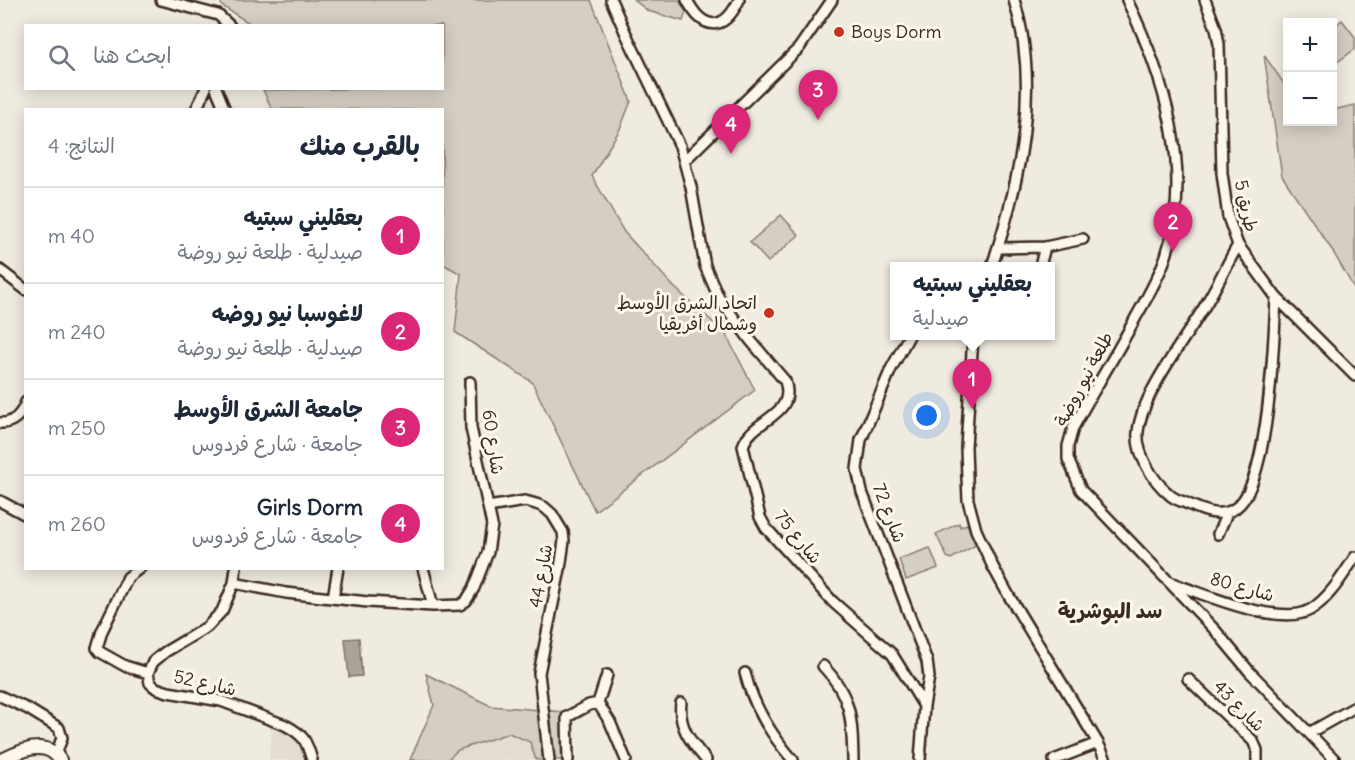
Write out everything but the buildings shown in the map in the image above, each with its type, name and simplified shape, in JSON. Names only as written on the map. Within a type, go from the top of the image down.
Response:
[{"type":"street","points":[[161,0],[218,15],[228,24]]},
{"type":"street","points":[[611,0],[680,146],[684,161]]},
{"type":"street","points":[[687,0],[695,13],[704,21],[714,24],[725,21],[733,13],[739,0]]},
{"type":"street","points":[[684,161],[799,48],[832,0]]},
{"type":"street","points":[[994,262],[1017,178],[1027,111],[1026,63],[1021,24],[1014,0]]},
{"type":"street","name":"طلعة نيو روضة","points":[[1127,0],[1149,48],[1175,144],[1175,207],[1172,232],[1166,257],[1144,303],[1073,428],[1068,446],[1068,459],[1081,490],[1335,760]]},
{"type":"street","name":"طريق 5","points":[[1205,0],[1216,28],[1219,44],[1222,173],[1228,217],[1238,245],[1276,297],[1355,376]]},
{"type":"street","points":[[197,108],[205,90]]},
{"type":"street","points":[[217,90],[224,108]]},
{"type":"street","points":[[680,146],[698,147]]},
{"type":"street","name":"شارع 75","points":[[684,161],[705,266],[719,298],[785,381],[788,389],[788,397],[779,411],[749,433],[743,446],[760,517],[777,542],[833,602],[892,654],[924,706]]},
{"type":"street","points":[[998,248],[1045,247],[1083,239]]},
{"type":"street","points":[[1238,245],[1205,306],[1157,382],[1143,414],[1138,433],[1139,448],[1147,466],[1171,496],[1207,512],[1227,513],[1240,505],[1253,485],[1258,466],[1273,348],[1276,297]]},
{"type":"street","points":[[1041,262],[1045,247]]},
{"type":"street","points":[[0,270],[24,288]]},
{"type":"street","name":"شارع 72","points":[[907,340],[891,369],[861,440],[857,469],[862,492],[927,661],[929,677],[924,706]]},
{"type":"street","points":[[973,340],[966,447],[968,500],[976,530],[1009,596],[1106,760]]},
{"type":"street","name":"شارع 60","points":[[470,382],[471,428],[488,507]]},
{"type":"street","points":[[0,423],[16,418],[24,408]]},
{"type":"street","points":[[0,501],[24,514]]},
{"type":"street","name":"شارع 44","points":[[488,507],[525,501],[536,504],[552,514],[563,532],[560,569],[539,674],[549,760]]},
{"type":"street","points":[[234,583],[368,602],[433,606],[460,605],[472,594],[490,539],[492,525],[488,507]]},
{"type":"street","points":[[1218,534],[1227,513]]},
{"type":"street","name":"شارع 80","points":[[1169,582],[1266,614],[1304,613],[1312,609],[1329,592],[1355,557]]},
{"type":"street","points":[[137,570],[128,577],[102,631],[97,648],[125,666],[148,673]]},
{"type":"street","name":"شارع 52","points":[[236,570],[234,583],[222,611],[207,627],[150,665],[148,673],[150,683],[168,692],[222,701],[285,724],[308,742],[312,760]]},
{"type":"street","points":[[333,598],[338,570]]},
{"type":"street","points":[[424,570],[433,606]]},
{"type":"street","points":[[823,666],[840,686],[847,700],[852,721],[853,760]]},
{"type":"street","points":[[745,673],[758,709],[793,760]]},
{"type":"street","points":[[598,703],[607,675]]},
{"type":"street","name":"شارع 43","points":[[1188,679],[1253,741],[1257,750],[1257,760]]},
{"type":"street","points":[[0,696],[28,709],[59,728],[62,738],[58,757],[45,748],[38,747],[26,749],[2,760]]},
{"type":"street","points":[[568,760],[567,717],[589,705],[598,703]]},
{"type":"street","points":[[598,703],[610,722],[626,760]]},
{"type":"street","points":[[681,703],[679,713],[682,727],[706,760]]},
{"type":"street","points":[[920,760],[924,706]]},
{"type":"street","points":[[1309,733],[1355,707]]},
{"type":"street","points":[[1054,760],[1098,743]]},
{"type":"shaded area","points":[[220,0],[591,0],[631,101],[620,129],[592,176],[624,232],[674,287],[725,333],[755,390],[595,511],[532,382],[455,332],[461,274],[444,265],[444,108],[272,108],[263,90],[444,90],[444,24],[250,24],[222,6]]},
{"type":"shaded area","points":[[634,0],[679,0],[686,12],[683,21],[648,11]]},
{"type":"shaded area","points":[[1342,20],[1355,37],[1355,49],[1337,62],[1337,24]]},
{"type":"shaded area","points":[[1264,55],[1283,82],[1283,126],[1337,126],[1337,109],[1355,105],[1355,290],[1332,250],[1282,176]]},
{"type":"shaded area","points":[[781,215],[799,235],[768,262],[750,242]]},
{"type":"shaded area","points":[[959,523],[960,527],[967,524],[976,545],[951,559],[947,557],[936,534]]},
{"type":"shaded area","points":[[930,548],[938,568],[906,580],[899,559]]},
{"type":"shaded area","points":[[359,638],[362,676],[349,677],[345,639]]},
{"type":"shaded area","points":[[426,674],[491,706],[564,712],[567,760],[536,760],[530,742],[509,733],[458,750],[447,760],[410,760],[434,705]]},
{"type":"shaded area","points":[[272,727],[292,735],[302,744],[306,760],[269,760]]},
{"type":"shaded area","points":[[509,733],[531,742],[536,760],[447,760],[458,750]]},
{"type":"place","name":"Boys Dorm","points":[[839,32]]},
{"type":"place","name":"جامعة الشرق الأوسط","points":[[818,120]]},
{"type":"place","name":"Girls Dorm","points":[[731,154]]},
{"type":"place","name":"لاغوسبا نيو روضه","points":[[1173,252]]},
{"type":"place","name":"اتحاد الشرق الأوسط وشمال أفريقيا","points":[[769,313]]},
{"type":"place","name":"بعقليني سبتيه","points":[[972,409]]},
{"type":"district","name":"سد البوشرية","points":[[1110,611]]}]
